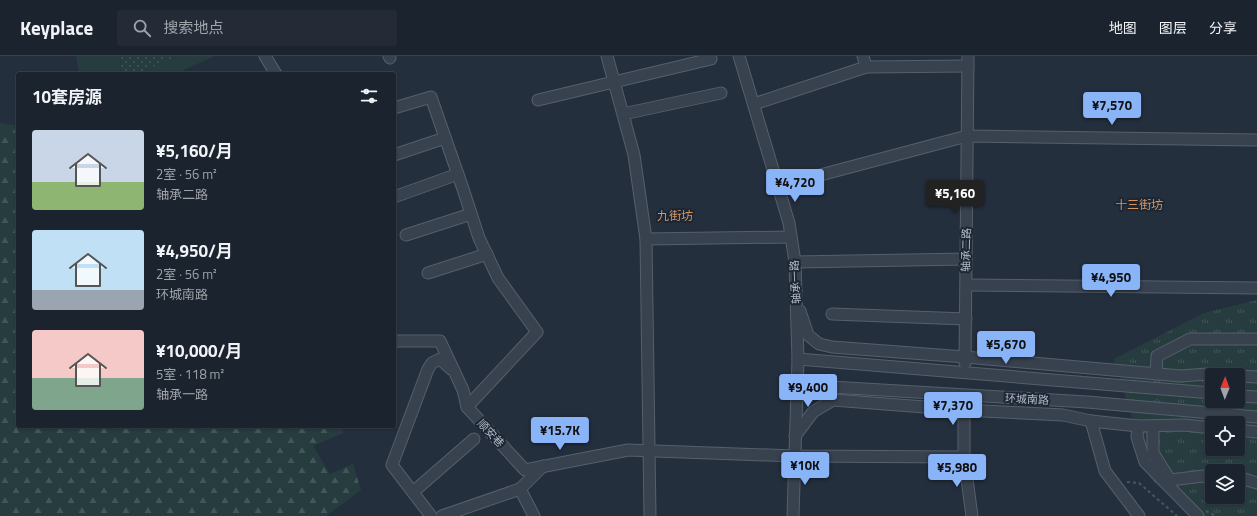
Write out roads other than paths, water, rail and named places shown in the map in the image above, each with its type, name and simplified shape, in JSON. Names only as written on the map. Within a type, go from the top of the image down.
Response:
[{"type":"street","points":[[265,56],[275,72]]},
{"type":"street","points":[[608,56],[634,155],[646,239],[650,516]]},
{"type":"street","name":"轴承一路","points":[[739,56],[779,186],[789,223],[795,262],[798,359],[793,516]]},
{"type":"street","points":[[862,56],[866,67]]},
{"type":"street","points":[[538,100],[711,59]]},
{"type":"street","points":[[754,104],[866,67],[968,61]]},
{"type":"street","name":"轴承二路","points":[[965,372],[968,61]]},
{"type":"street","points":[[623,114],[720,93]]},
{"type":"street","points":[[396,107],[431,97],[479,238],[498,278],[537,332],[468,407]]},
{"type":"street","points":[[779,186],[967,136],[1257,140]]},
{"type":"street","points":[[396,154],[445,138]]},
{"type":"street","points":[[396,196],[458,174]]},
{"type":"street","points":[[406,235],[471,214]]},
{"type":"street","points":[[646,239],[791,237]]},
{"type":"street","points":[[428,273],[487,254]]},
{"type":"street","points":[[795,262],[966,259]]},
{"type":"street","points":[[966,285],[1257,288]]},
{"type":"street","points":[[796,298],[808,335],[819,344],[832,347],[1181,376],[1205,374]]},
{"type":"street","points":[[832,314],[966,319]]},
{"type":"street","points":[[1156,374],[1157,356],[1190,339],[1257,339]]},
{"type":"street","name":"顺安巷","points":[[396,341],[440,341],[463,390],[468,407],[525,470],[628,450],[795,456],[964,457]]},
{"type":"street","points":[[431,516],[392,465],[428,369],[432,363],[440,359],[457,376]]},
{"type":"street","name":"环城南路","points":[[798,359],[1205,392]]},
{"type":"street","points":[[1245,376],[1257,377]]},
{"type":"street","name":"环城南路","points":[[797,385],[1087,402],[1257,417]]},
{"type":"street","points":[[964,395],[964,457],[972,516]]},
{"type":"street","points":[[1245,396],[1257,397]]},
{"type":"street","points":[[795,436],[813,412],[833,400],[964,410],[1063,415],[1091,421],[1138,426],[1184,425],[1205,427]]},
{"type":"street","points":[[1091,421],[1105,470],[1139,516]]},
{"type":"street","points":[[1138,426],[1138,437],[1145,462],[1198,516]]},
{"type":"street","points":[[1153,426],[1153,453],[1170,480],[1205,476]]},
{"type":"street","points":[[1245,431],[1257,432]]},
{"type":"street","points":[[413,492],[474,439]]},
{"type":"street","points":[[442,516],[520,489],[543,466]]},
{"type":"street","points":[[1245,479],[1257,483]]},
{"type":"street","points":[[520,489],[534,516]]},
{"type":"district","name":"十三街坊","points":[[1139,204]]},
{"type":"district","name":"九街坊","points":[[675,215]]}]
